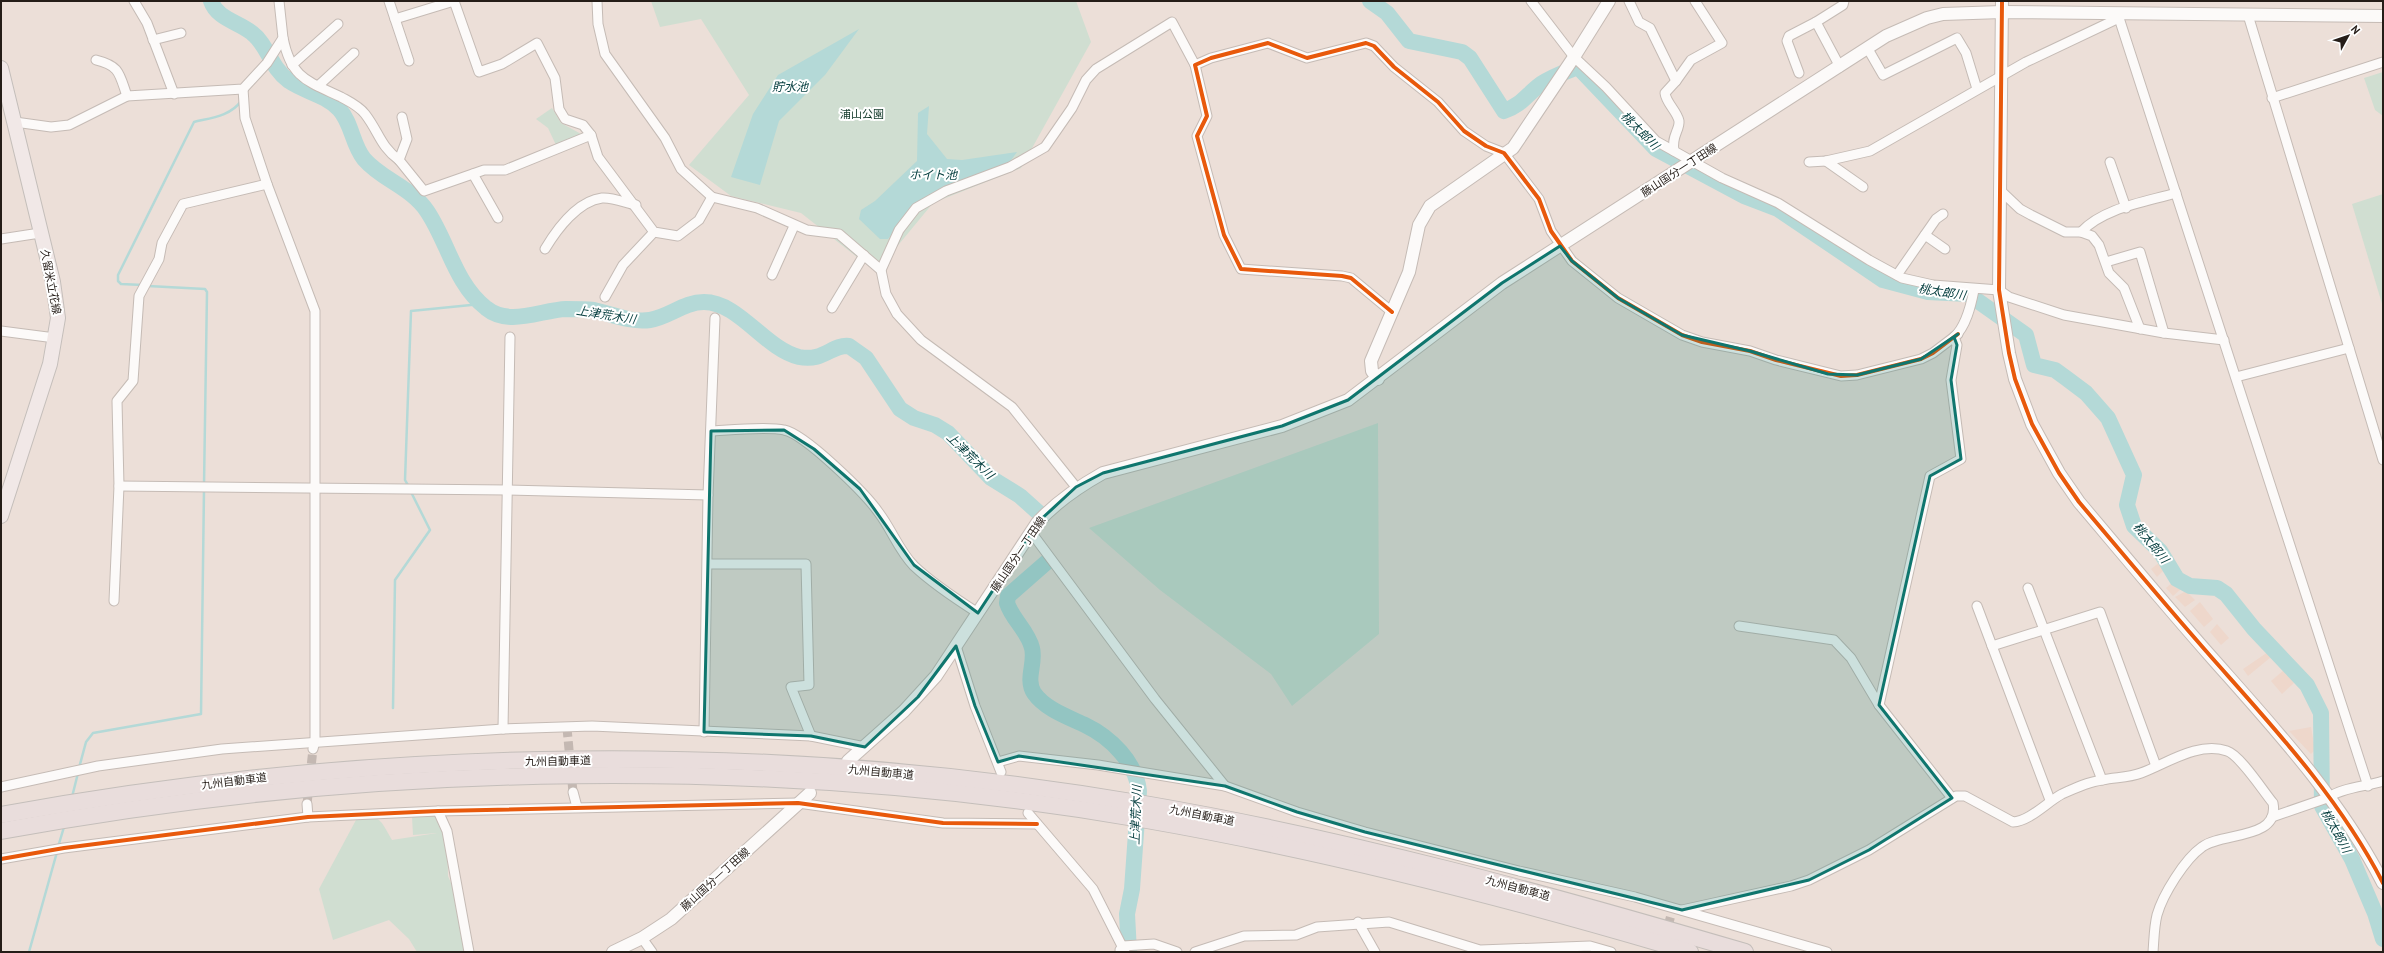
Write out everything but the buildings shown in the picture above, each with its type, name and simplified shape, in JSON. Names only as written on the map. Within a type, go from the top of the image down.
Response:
[{"type":"highway","name":"九州自動車道","points":[[1,815],[118,796],[260,778],[406,766],[501,761],[674,761],[780,764],[862,770],[970,780],[1081,795],[1262,826],[1378,851],[1591,907],[1745,952]]},
{"type":"highway","name":"九州自動車道","points":[[1,831],[65,819],[279,791],[408,782],[502,777],[690,777],[860,785],[968,796],[1087,811],[1251,840],[1441,884],[1690,952]]},
{"type":"main road","points":[[1378,379],[1372,371],[1371,361],[1409,272],[1419,225],[1430,206],[1513,148],[1526,131],[1609,1]]},
{"type":"main road","points":[[2002,6],[1999,290],[2009,353],[2015,379],[2032,424],[2059,473],[2079,502],[2132,566],[2274,727],[2330,797],[2359,840],[2383,883]]},
{"type":"main road","name":"藤山国分一丁田線","points":[[848,761],[918,697],[956,646],[1031,532],[1049,509],[1076,487],[1103,473],[1282,426],[1322,412],[1348,400],[1378,379],[1502,283],[1693,162],[1886,36],[1927,18],[1943,14],[2002,6],[2119,15],[2383,16]]},
{"type":"main road","name":"久留米立花線","points":[[1,68],[52,282],[58,318],[50,364],[1,516]]},
{"type":"main road","name":"藤山国分一丁田線","points":[[613,952],[642,938],[671,919],[810,793]]},
{"type":"street","points":[[135,1],[147,23],[174,94]]},
{"type":"street","points":[[279,1],[286,57],[303,80],[354,104],[365,114],[387,151],[399,160],[424,191],[484,170],[505,170],[591,135]]},
{"type":"street","points":[[389,1],[409,61]]},
{"type":"street","points":[[395,19],[454,1],[479,72],[502,64],[537,43],[555,78],[559,109],[565,119],[583,125],[591,135],[598,157],[636,205],[654,232],[678,236],[699,220],[712,197]]},
{"type":"street","points":[[597,1],[598,24],[606,54],[665,138],[681,169],[712,197],[752,206],[794,226],[807,230],[839,234],[881,270]]},
{"type":"street","points":[[1531,1],[1574,57],[1606,87],[1655,141],[1722,178],[1778,203],[1897,275],[1933,286],[1974,290],[1999,290],[2009,297],[2064,315],[2164,333],[2224,340]]},
{"type":"street","points":[[1629,1],[1639,22],[1650,28],[1676,81]]},
{"type":"street","points":[[1674,151],[1674,136],[1679,126],[1679,119],[1666,93],[1692,60],[1722,43],[1695,1]]},
{"type":"street","points":[[1799,73],[1787,41],[1789,36],[1816,22],[1843,5],[1844,1]]},
{"type":"street","points":[[1809,162],[1826,161],[1870,151],[1898,137],[1977,89],[2119,15],[2368,786]]},
{"type":"street","points":[[2248,15],[2383,460]]},
{"type":"street","points":[[1076,487],[1012,407],[921,340],[897,314],[886,294],[881,270],[899,230],[916,208],[946,191],[1010,167],[1045,148],[1072,108],[1086,80],[1096,69],[1172,22],[1195,65],[1207,116],[1197,136],[1224,235],[1241,269],[1352,278],[1392,312]]},
{"type":"street","points":[[1816,22],[1840,67]]},
{"type":"street","points":[[292,65],[338,24]]},
{"type":"street","points":[[153,40],[181,33]]},
{"type":"street","points":[[15,122],[51,127],[69,125],[94,114],[127,96],[243,89],[267,63],[283,38]]},
{"type":"street","points":[[1868,49],[1883,75],[1957,38],[1966,53],[1977,89]]},
{"type":"street","points":[[1195,65],[1211,58],[1268,43],[1307,58],[1366,43],[1374,46],[1394,67],[1438,102],[1464,131],[1486,146],[1504,154],[1539,199],[1546,221],[1560,246],[1572,261],[1618,298],[1682,335],[1702,342],[1750,350],[1776,360],[1828,374],[1857,375],[1921,359],[1934,352],[1958,334]]},
{"type":"street","points":[[318,86],[354,53]]},
{"type":"street","points":[[96,60],[109,64],[118,69],[127,96]]},
{"type":"street","points":[[2272,98],[2383,62]]},
{"type":"street","points":[[243,89],[245,118],[267,184],[315,311],[316,488],[314,745]]},
{"type":"street","points":[[399,160],[407,139],[402,117]]},
{"type":"street","points":[[1826,161],[1863,187]]},
{"type":"street","points":[[2110,162],[2126,208]]},
{"type":"street","points":[[473,174],[498,218]]},
{"type":"street","points":[[114,600],[118,486],[117,402],[133,381],[140,296],[159,260],[162,243],[184,204],[267,184]]},
{"type":"street","points":[[2000,191],[2020,209],[2031,215],[2066,232],[2080,232],[2092,236],[2099,245],[2110,273],[2124,288],[2140,329]]},
{"type":"street","points":[[2080,232],[2090,222],[2126,208],[2176,192]]},
{"type":"street","points":[[545,249],[557,232],[588,202],[604,198],[636,205]]},
{"type":"street","points":[[1897,275],[1936,219],[1943,214]]},
{"type":"street","points":[[772,275],[794,226]]},
{"type":"street","points":[[605,297],[623,265],[654,232]]},
{"type":"street","points":[[1,239],[40,233]]},
{"type":"street","points":[[1925,235],[1945,249]]},
{"type":"street","points":[[2106,262],[2140,252],[2164,333]]},
{"type":"street","points":[[832,308],[864,255]]},
{"type":"street","points":[[1879,705],[1930,476],[1961,459],[1951,380],[1957,345],[1954,337],[1958,334],[1971,304],[1974,290]]},
{"type":"street","points":[[704,732],[708,495],[715,318]]},
{"type":"street","points":[[1,331],[55,338]]},
{"type":"street","points":[[503,729],[510,337]]},
{"type":"street","points":[[2236,377],[2349,348]]},
{"type":"street","points":[[711,431],[784,430],[814,449],[860,489],[880,514],[898,545],[914,565],[948,594],[978,613]]},
{"type":"street","points":[[118,486],[508,490],[708,495]]},
{"type":"street","points":[[1031,532],[1155,699],[1225,786]]},
{"type":"street","points":[[708,564],[806,564],[809,685],[791,687],[811,736]]},
{"type":"street","points":[[2028,588],[2102,780]]},
{"type":"street","points":[[1977,606],[2050,800]]},
{"type":"street","points":[[1992,646],[2100,612],[2156,766]]},
{"type":"street","points":[[1739,626],[1834,640],[1851,658],[1879,705],[1952,798]]},
{"type":"street","points":[[956,646],[975,706],[1001,772]]},
{"type":"street","points":[[1,787],[98,766],[222,749],[314,745],[503,729],[592,726],[811,736],[865,746]]},
{"type":"street","points":[[1676,911],[1790,886],[1809,880],[1869,850],[1952,798],[1965,796],[2013,822],[2019,821],[2050,800],[2075,788],[2102,780],[2140,774],[2156,766],[2201,750],[2228,751],[2236,757],[2272,803],[2274,811],[2272,817]]},
{"type":"street","points":[[998,762],[1019,756],[1098,765],[1225,786],[1297,812],[1366,832],[1676,911],[1827,952]]},
{"type":"street","points":[[2153,952],[2157,914],[2164,899],[2191,856],[2204,846],[2216,840],[2256,832],[2272,817],[2330,797],[2334,793],[2368,786],[2383,781]]},
{"type":"street","points":[[573,792],[577,807]]},
{"type":"street","points":[[1,859],[64,848],[308,817],[438,811],[798,803],[943,823],[1037,824]]},
{"type":"street","points":[[307,804],[308,817]]},
{"type":"street","points":[[438,811],[447,831],[469,952]]},
{"type":"street","points":[[1028,813],[1093,889],[1122,950],[1154,944],[1177,952]]},
{"type":"street","points":[[1195,952],[1244,936],[1296,935],[1317,927],[1358,922],[1389,922],[1480,950],[1590,946],[1611,952]]},
{"type":"street","points":[[1358,922],[1375,952]]},
{"type":"street","points":[[642,938],[652,952]]},
{"type":"highlighted area","points":[[1560,246],[1572,261],[1618,298],[1682,335],[1750,351],[1828,374],[1857,375],[1921,359],[1958,334],[1954,337],[1957,345],[1951,380],[1961,459],[1930,476],[1879,705],[1952,798],[1869,850],[1809,880],[1682,910],[1365,832],[1297,812],[1225,786],[1019,756],[998,762],[975,706],[956,646],[918,697],[865,747],[811,736],[704,732],[711,431],[784,430],[814,449],[860,489],[914,565],[978,613],[1037,523],[1076,487],[1103,473],[1282,426],[1348,400],[1502,283]]},
{"type":"shaded area","points":[[2160,562],[2165,569],[2157,577],[2151,569]]},
{"type":"shaded area","points":[[2173,582],[2181,589],[2173,596],[2166,588]]},
{"type":"shaded area","points":[[2186,591],[2195,600],[2185,607],[2175,597]]},
{"type":"shaded area","points":[[2200,602],[2213,619],[2204,627],[2190,611]]},
{"type":"shaded area","points":[[2217,624],[2229,638],[2221,645],[2210,632]]},
{"type":"shaded area","points":[[2268,652],[2271,657],[2248,676],[2243,669]]},
{"type":"shaded area","points":[[2284,670],[2294,683],[2282,694],[2271,681]]},
{"type":"shaded area","points":[[2311,727],[2315,750],[2311,754],[2289,731]]},
{"type":"green space","name":"浦山公園","points":[[651,1],[1076,1],[1091,42],[1021,168],[933,203],[876,272],[801,213],[731,196],[689,165],[749,95],[701,19],[660,27]]},
{"type":"green space","points":[[2383,72],[2383,116],[2375,110],[2364,78]]},
{"type":"green space","points":[[552,108],[561,123],[583,135],[556,145],[548,128],[536,119]]},
{"type":"green space","points":[[2383,194],[2383,307],[2352,204]]},
{"type":"green space","points":[[1378,423],[1379,634],[1292,706],[1271,674],[1160,590],[1089,528]]},
{"type":"green space","points":[[438,811],[447,831],[448,876],[463,911],[469,952],[417,952],[409,939],[389,920],[333,940],[319,889],[356,820],[364,817],[375,817],[382,823],[392,840],[437,833],[413,835],[412,817]]},
{"type":"water","name":"貯水池","points":[[859,29],[825,75],[779,121],[760,185],[731,177],[753,114],[778,75]]},
{"type":"water","name":"ホイト池","points":[[929,106],[927,134],[947,159],[962,160],[1017,152],[1009,163],[913,207],[888,239],[880,239],[859,219],[861,210],[875,201],[917,161],[918,113]]},
{"type":"waterway","name":"上津荒木川","points":[[211,1],[218,12],[247,29],[257,38],[277,69],[289,81],[301,88],[321,96],[339,109],[347,121],[357,147],[364,159],[379,173],[413,196],[427,211],[459,275],[475,298],[495,314],[515,317],[556,310],[580,309],[594,310],[622,318],[643,321],[664,316],[690,304],[704,302],[717,304],[729,309],[775,345],[799,357],[815,357],[843,346],[849,346],[866,358],[900,409],[914,418],[935,425],[948,433],[991,478],[1020,496],[1040,514]]},
{"type":"waterway","name":"桃太郎川","points":[[1370,1],[1387,13],[1409,41],[1462,52],[1470,58],[1504,111],[1515,106],[1546,81],[1559,74],[1578,67],[1656,149],[1744,196],[1778,209],[1883,280],[1928,292],[1968,294],[2026,335],[2034,365],[2055,370],[2086,393],[2108,418],[2134,475],[2127,505],[2134,526],[2160,551],[2177,579],[2190,586],[2217,588],[2226,594],[2254,629],[2307,685],[2321,713],[2322,806],[2352,859],[2375,913],[2383,939]]},
{"type":"waterway","points":[[143,285],[121,284],[118,281],[118,275],[194,122],[213,118],[226,113],[232,110],[241,101]]},
{"type":"waterway","points":[[148,286],[205,289],[207,292],[204,485]]},
{"type":"waterway","points":[[409,487],[405,480],[411,311],[481,304]]},
{"type":"waterway","points":[[79,768],[86,742],[93,733],[201,714],[204,490]]},
{"type":"waterway","points":[[393,708],[395,580],[430,530],[411,492]]},
{"type":"waterway","name":"上津荒木川","points":[[1048,561],[1008,596],[1007,603],[1012,614],[1027,636],[1032,648],[1033,659],[1030,682],[1034,693],[1050,708],[1104,736],[1127,761],[1137,780],[1139,791],[1132,889],[1127,914],[1129,952]]},
{"type":"waterway","points":[[72,797],[78,773]]},
{"type":"waterway","points":[[58,847],[64,827]]},
{"type":"waterway","points":[[29,952],[57,852]]},
{"type":"tunnel","points":[[567,728],[573,792]]},
{"type":"tunnel","points":[[307,804],[313,749]]},
{"type":"tunnel","points":[[1661,952],[1671,915]]},
{"type":"cycle path","points":[[2002,1],[1999,290],[2009,353],[2015,379],[2032,424],[2059,473],[2079,502],[2179,620],[2283,738],[2347,822],[2383,883]]},
{"type":"cycle path","points":[[1392,312],[1351,278],[1342,276],[1241,269],[1224,235],[1197,136],[1207,116],[1195,65],[1211,58],[1268,43],[1307,58],[1366,43],[1374,46],[1394,67],[1438,102],[1464,131],[1486,146],[1504,153],[1539,199],[1551,231],[1572,261],[1618,298],[1682,335],[1702,342],[1750,351],[1776,360],[1841,376],[1857,375],[1921,359],[1933,353],[1958,334]]},
{"type":"cycle path","points":[[1,859],[64,848],[308,817],[438,811],[798,803],[943,823],[1037,824]]}]
